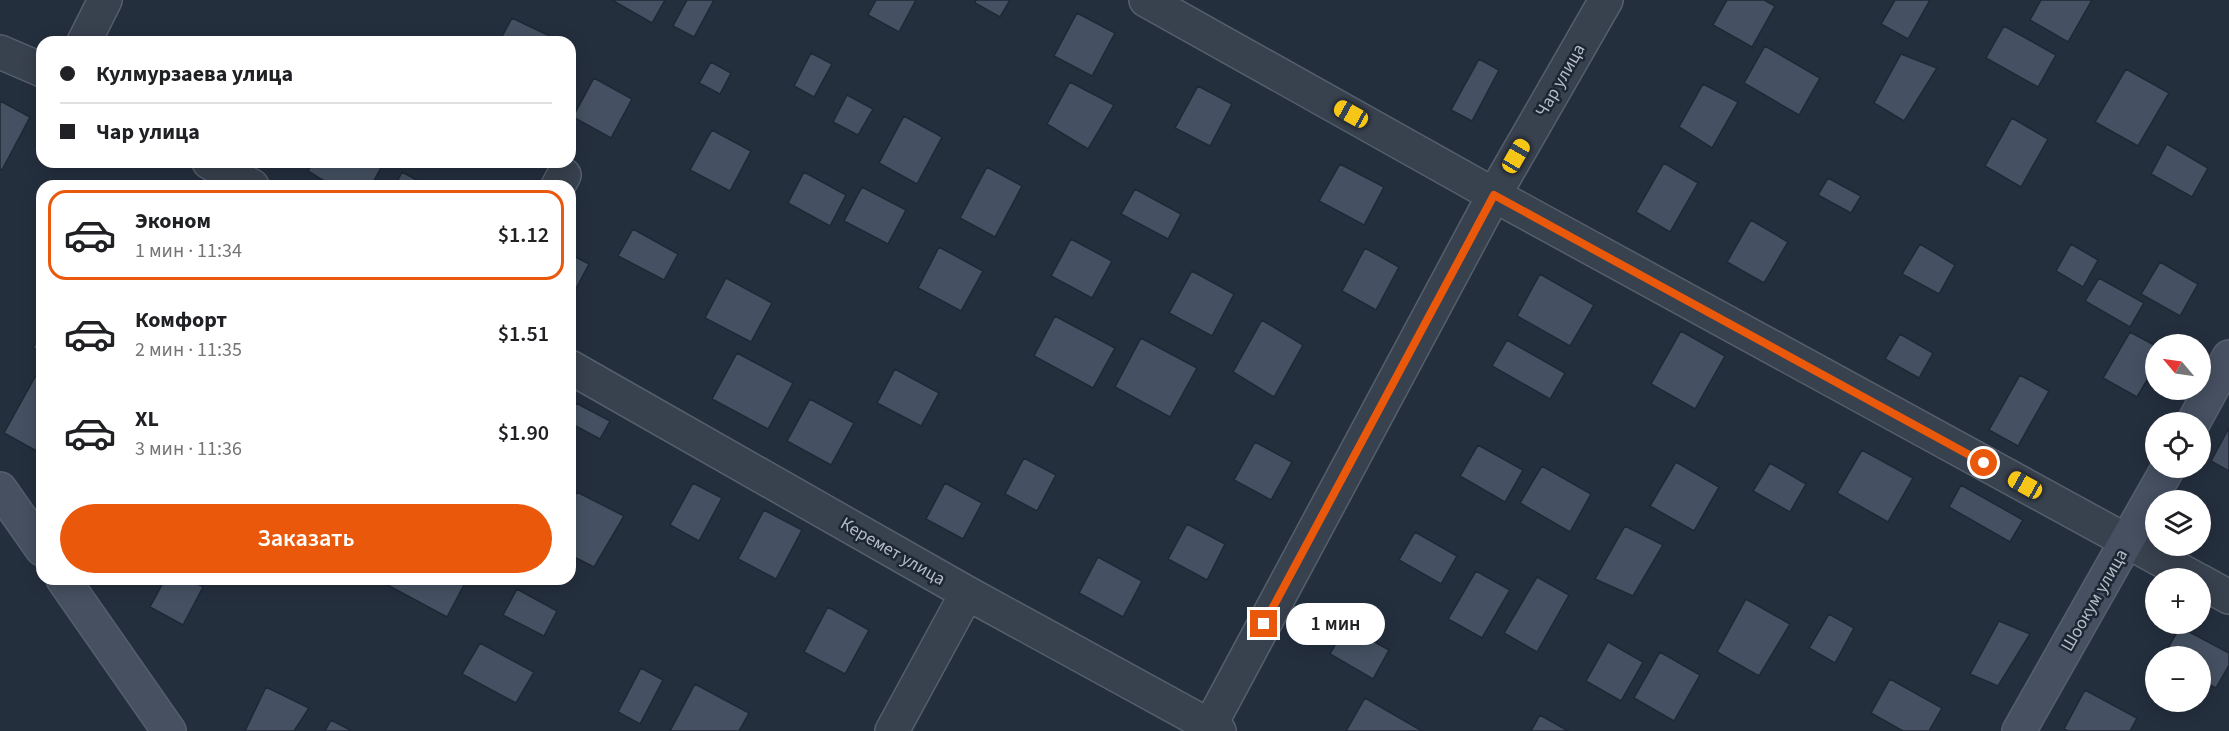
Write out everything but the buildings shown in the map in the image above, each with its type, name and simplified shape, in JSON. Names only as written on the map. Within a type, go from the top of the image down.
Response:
[{"type":"street","points":[[87,36],[105,0]]},
{"type":"street","points":[[1146,0],[1494,195],[2176,568]]},
{"type":"street","name":"Чар улица","points":[[1212,729],[1494,195],[1606,0]]},
{"type":"street","points":[[0,52],[36,67]]},
{"type":"street","points":[[220,168],[241,180]]},
{"type":"street","points":[[2199,412],[2229,357]]},
{"type":"street","name":"Керемет улица","points":[[576,370],[967,593],[1212,729]]},
{"type":"street","name":"Шоокум улица","points":[[2019,731],[2162,478]]},
{"type":"street","points":[[0,489],[36,540]]},
{"type":"street","points":[[67,585],[169,731]]},
{"type":"street","points":[[2211,587],[2229,597]]},
{"type":"street","points":[[892,731],[967,593]]},
{"type":"route","points":[[1264,624],[1494,195],[1984,463]]}]
